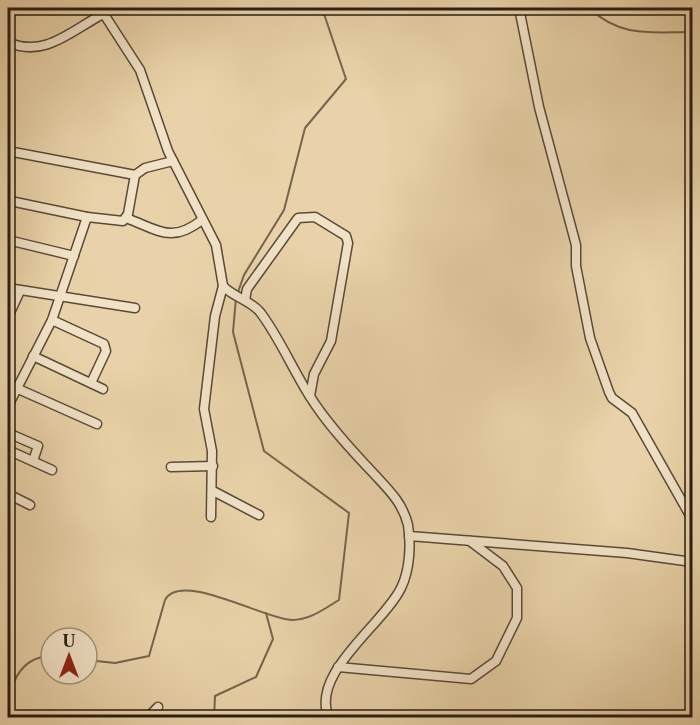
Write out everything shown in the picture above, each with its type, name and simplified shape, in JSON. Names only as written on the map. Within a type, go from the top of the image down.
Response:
[{"type":"street","points":[[519,8],[539,107],[576,245],[576,266],[594,352],[612,398],[632,413],[693,519]]},
{"type":"street","points":[[8,42],[20,46],[46,46],[101,11],[140,70],[173,161],[216,245],[225,289],[215,316],[204,410],[213,466],[211,517]]},
{"type":"street","points":[[8,151],[135,175],[146,168],[173,161]]},
{"type":"street","points":[[126,218],[135,175]]},
{"type":"street","points":[[15,202],[118,222],[126,218],[174,235],[188,231],[202,220]]},
{"type":"street","points":[[8,406],[52,320],[87,217]]},
{"type":"street","points":[[244,300],[247,289],[298,218],[315,217],[346,236],[348,243],[331,342],[314,374],[310,397]]},
{"type":"street","points":[[8,240],[74,256]]},
{"type":"street","points":[[8,288],[135,308]]},
{"type":"street","points":[[225,289],[260,313],[310,397],[399,501],[409,536],[406,572],[398,593],[338,667],[327,686],[325,699],[329,717]]},
{"type":"street","points":[[8,317],[20,291]]},
{"type":"street","points":[[52,320],[105,346],[102,361],[91,383]]},
{"type":"street","points":[[33,356],[103,389]]},
{"type":"street","points":[[16,388],[97,424]]},
{"type":"street","points":[[8,433],[38,446],[33,461]]},
{"type":"street","points":[[8,450],[52,470]]},
{"type":"street","points":[[171,467],[213,466]]},
{"type":"street","points":[[213,491],[259,515]]},
{"type":"street","points":[[9,498],[30,505]]},
{"type":"street","points":[[409,536],[618,552],[693,562]]},
{"type":"street","points":[[338,667],[471,679],[496,661],[517,618],[517,588],[503,566],[470,542]]},
{"type":"street","points":[[147,717],[158,706]]},
{"type":"shaded area","points":[[230,711],[252,714],[283,713],[304,717],[212,717]]},
{"type":"waterway","points":[[238,292],[244,275],[284,210],[305,128],[346,79],[322,8]]},
{"type":"waterway","points":[[589,8],[601,18],[625,29],[650,32],[692,32]]},
{"type":"waterway","points":[[99,661],[115,663],[149,656],[165,600],[174,592],[188,590],[205,593],[292,620],[311,616],[339,600],[349,513],[264,451],[233,332],[236,298]]},
{"type":"waterway","points":[[214,718],[215,696],[256,677],[273,639],[266,613]]},
{"type":"waterway","points":[[8,718],[10,696],[17,677],[22,668],[39,658]]}]
